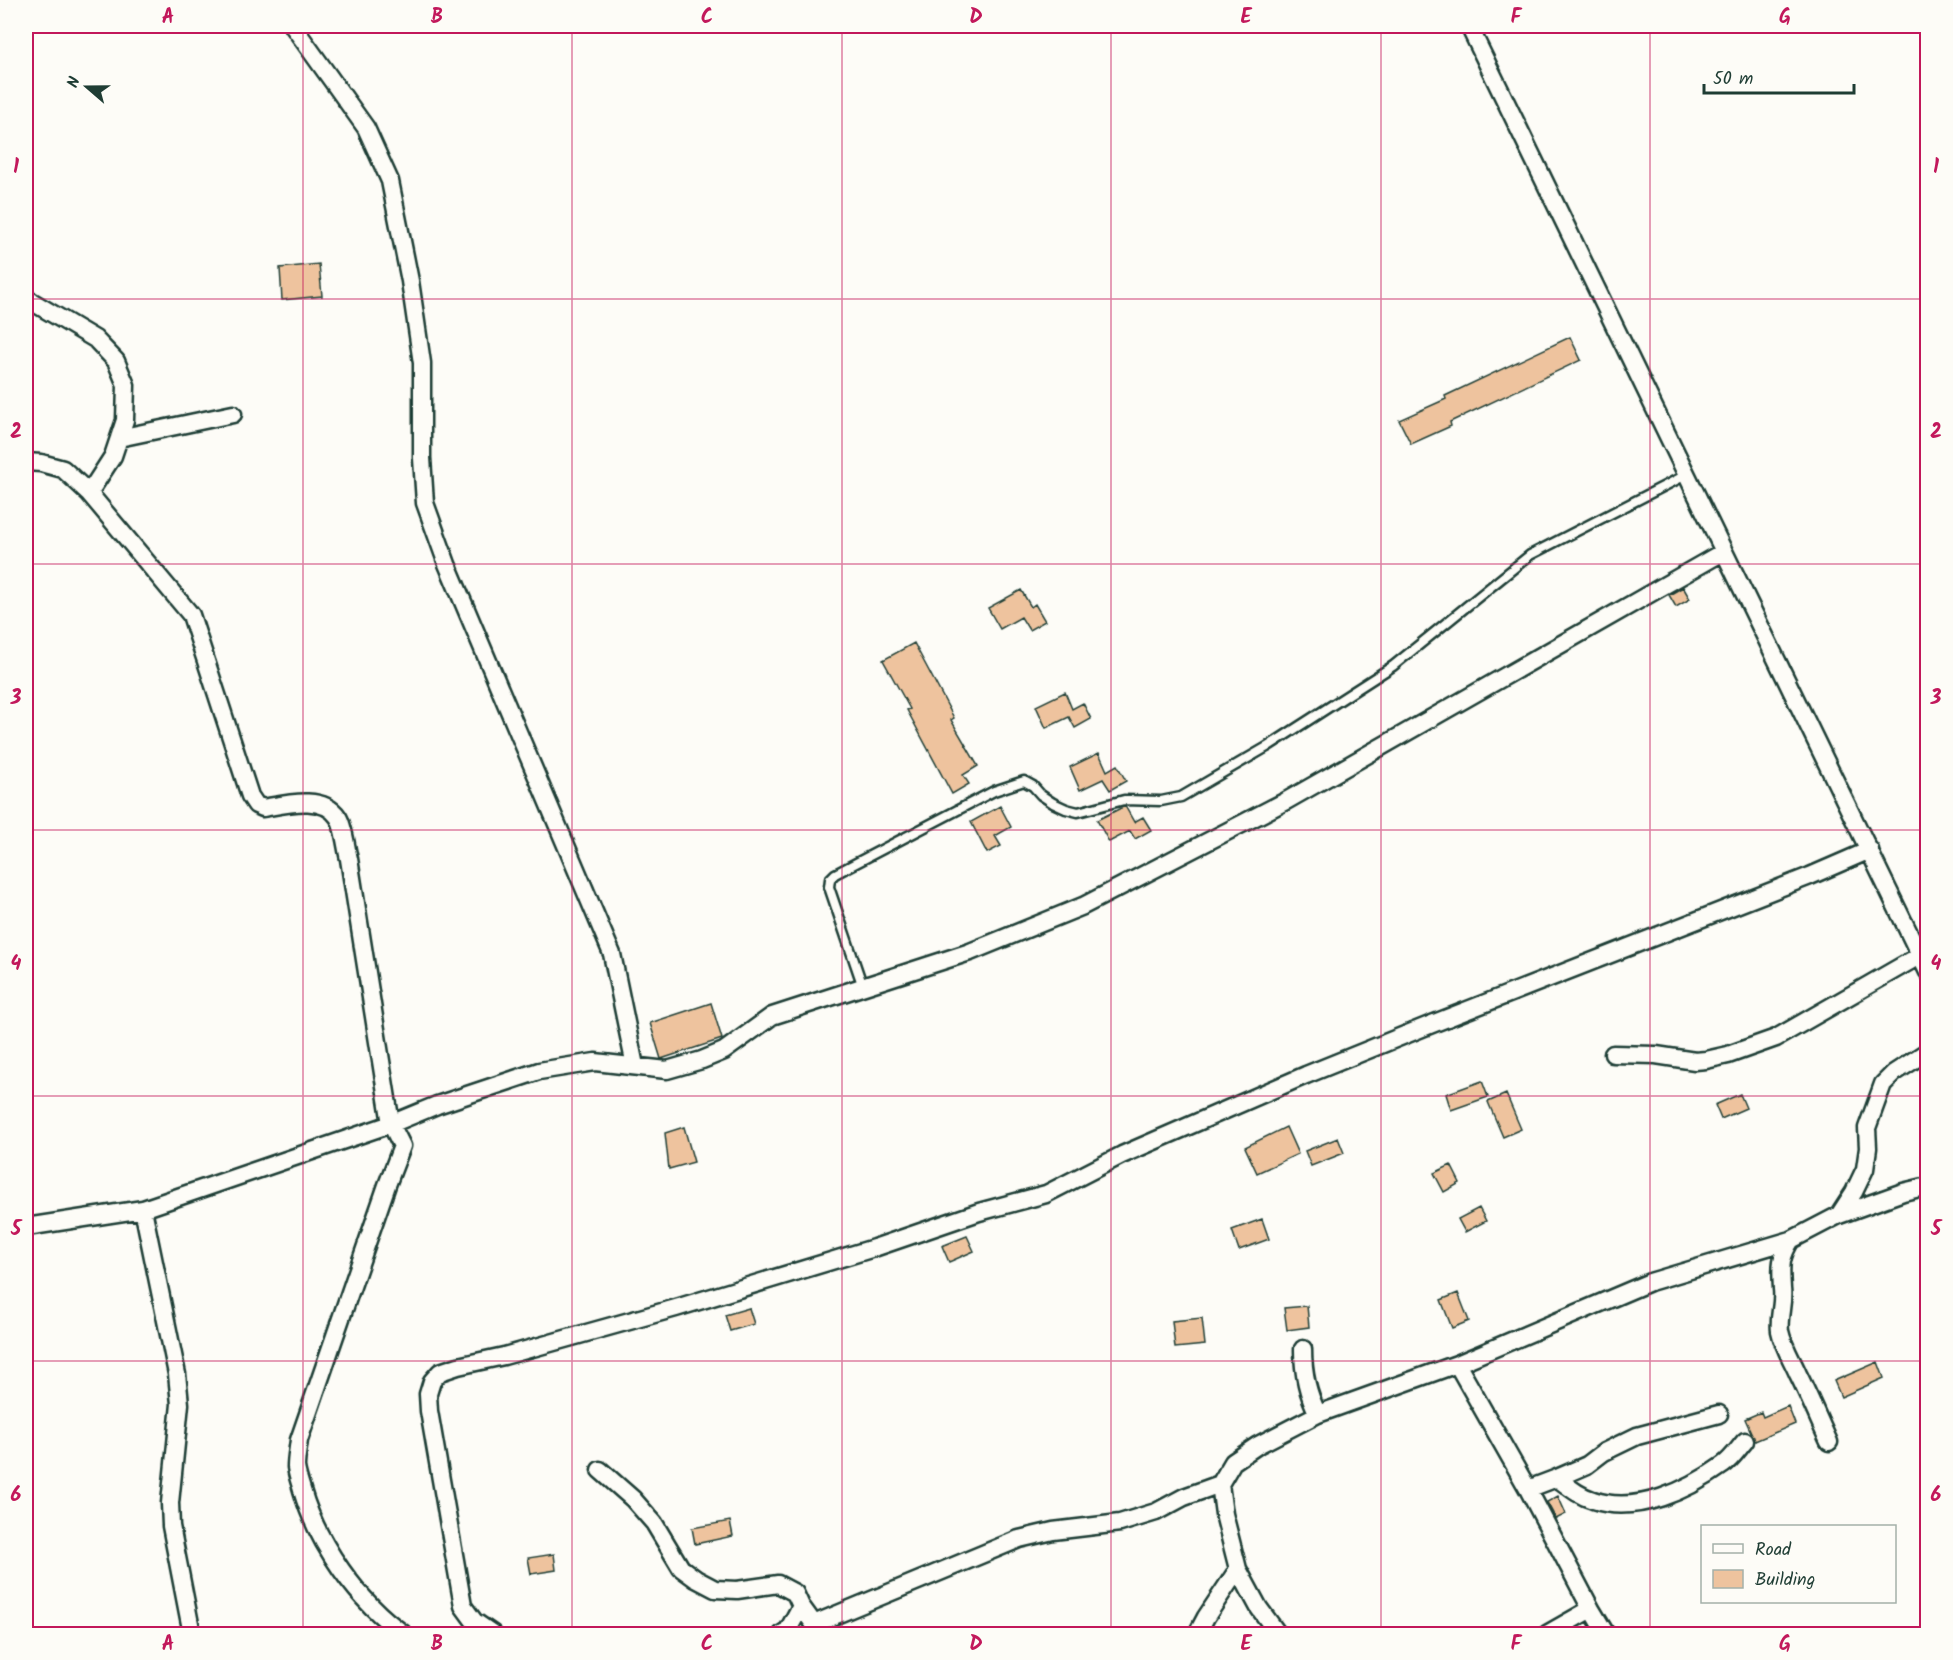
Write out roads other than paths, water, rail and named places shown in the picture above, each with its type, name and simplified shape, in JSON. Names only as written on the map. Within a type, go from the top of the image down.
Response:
[{"type":"street","points":[[293,26],[366,128],[390,181],[410,281],[422,363],[422,459],[425,503],[447,564],[612,954],[635,1066]]},
{"type":"street","points":[[1469,26],[1928,972]]},
{"type":"street","points":[[26,298],[95,339],[116,361],[126,385],[125,420],[113,456],[89,493]]},
{"type":"street","points":[[119,438],[233,414]]},
{"type":"street","points":[[26,462],[41,463],[63,469],[89,493],[191,615],[250,796],[256,805],[263,808],[284,804],[312,803],[328,806],[340,819],[349,859],[391,1124],[402,1146],[299,1440],[296,1469],[305,1500],[321,1537],[357,1590],[393,1627],[404,1635]]},
{"type":"street","points":[[26,1227],[143,1209],[539,1071],[595,1062],[667,1070],[702,1060],[724,1051],[772,1016],[970,952],[1083,906],[1286,801],[1723,552]]},
{"type":"street","points":[[493,1635],[474,1621],[463,1606],[429,1411],[428,1394],[432,1381],[440,1372],[676,1308],[874,1248],[979,1212],[1046,1194],[1122,1155],[1306,1075],[1810,876],[1870,850]]},
{"type":"street","points":[[1613,1054],[1656,1055],[1695,1061],[1728,1055],[1776,1038],[1919,956]]},
{"type":"street","points":[[1839,1215],[1865,1169],[1868,1148],[1867,1128],[1883,1084],[1894,1073],[1928,1051]]},
{"type":"street","points":[[1278,1635],[1259,1608],[1238,1569],[1224,1514],[1220,1484],[1233,1462],[1258,1445],[1318,1414],[1457,1364],[1650,1282],[1791,1240],[1839,1215],[1903,1192],[1928,1186]]},
{"type":"street","points":[[143,1209],[177,1374],[180,1404],[170,1503],[171,1526],[192,1635]]},
{"type":"street","points":[[1791,1240],[1783,1252],[1781,1263],[1780,1274],[1783,1290],[1780,1332],[1829,1443]]},
{"type":"street","points":[[1303,1349],[1303,1371],[1311,1401],[1318,1414]]},
{"type":"street","points":[[1457,1364],[1528,1489],[1606,1635]]},
{"type":"street","points":[[1528,1489],[1587,1465],[1604,1452],[1636,1436],[1719,1414]]},
{"type":"street","points":[[1557,1478],[1576,1493],[1594,1501],[1630,1504],[1660,1500],[1725,1464],[1745,1441]]},
{"type":"street","points":[[600,1470],[633,1499],[654,1522],[681,1568],[696,1579],[715,1589],[737,1590],[778,1584],[795,1593],[801,1606],[819,1630],[1019,1539],[1053,1531],[1120,1523],[1155,1512],[1184,1497],[1220,1484]]},
{"type":"street","points":[[1197,1635],[1206,1617],[1238,1569]]},
{"type":"street","points":[[782,1635],[788,1630],[801,1606]]},
{"type":"street","points":[[1548,1635],[1591,1609]]},
{"type":"lane","points":[[862,987],[829,887],[830,879],[835,874],[994,791],[1024,781],[1053,803],[1078,812],[1124,800],[1161,801],[1181,797],[1268,747],[1394,666],[1530,555],[1686,475]]}]
